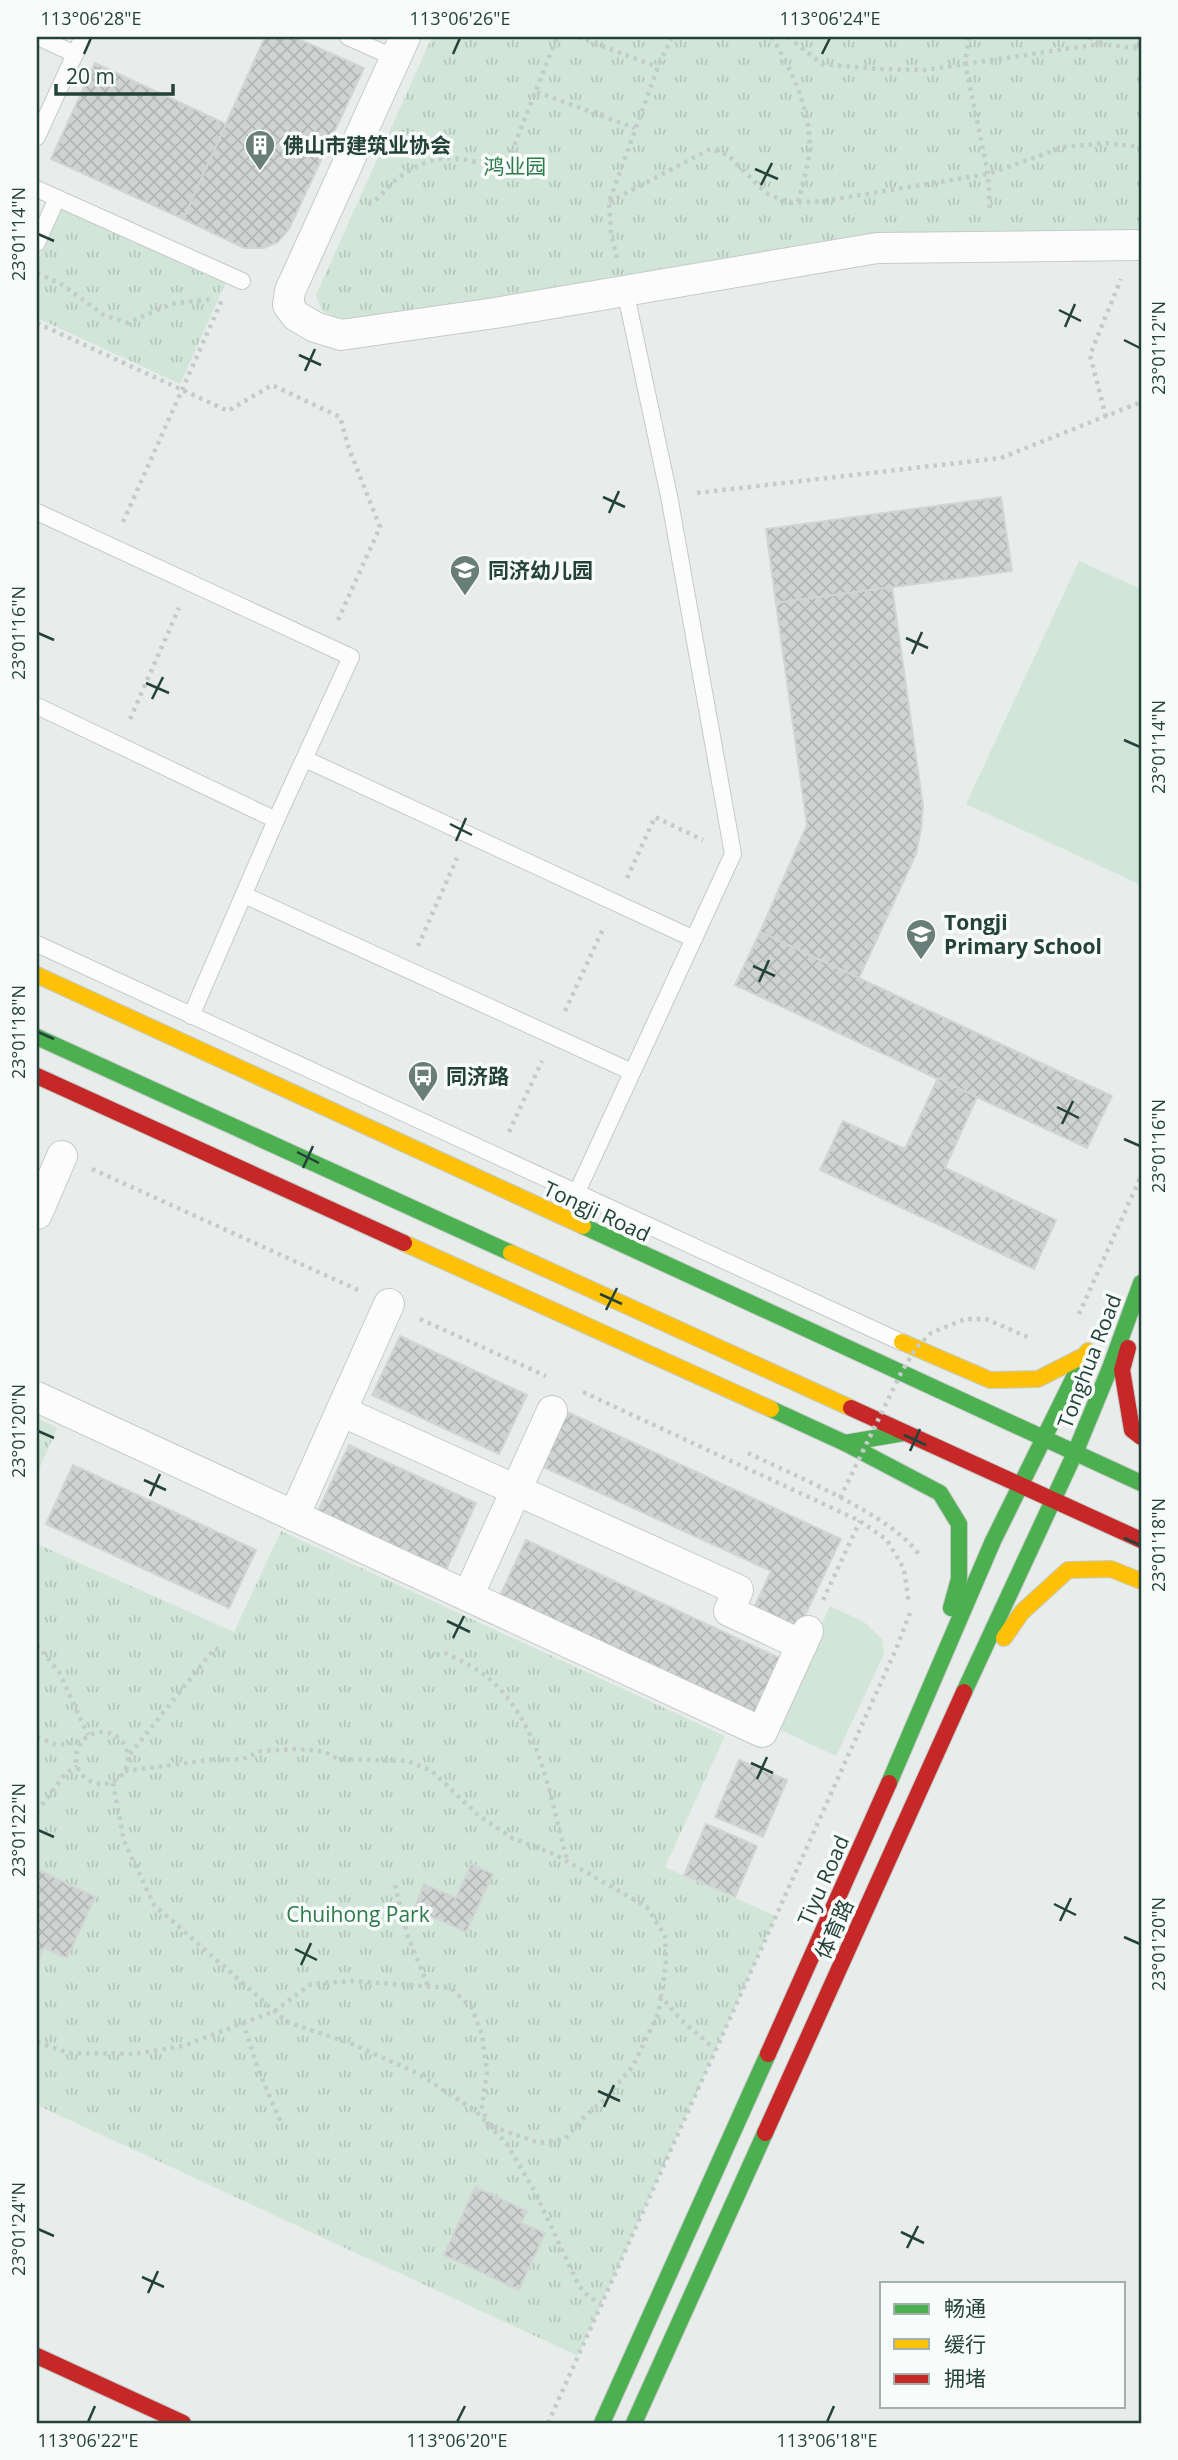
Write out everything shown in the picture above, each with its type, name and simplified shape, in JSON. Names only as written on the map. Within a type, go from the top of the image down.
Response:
[{"type":"main road","name":"Tongji Road","points":[[37,975],[1141,1483]]},
{"type":"main road","points":[[37,1037],[1141,1540]]},
{"type":"main road","points":[[37,1076],[845,1443],[940,1493],[959,1524],[960,1579],[929,1690]]},
{"type":"main road","points":[[1116,1303],[1138,1276]]},
{"type":"main road","name":"Tonghua Road","points":[[1075,1453],[1110,1368],[1138,1276]]},
{"type":"main road","points":[[1141,1301],[1122,1370],[1132,1430],[1141,1437]]},
{"type":"main road","name":"Tiyu Road","points":[[602,2423],[912,1733],[1020,1485],[1097,1336]]},
{"type":"main road","points":[[909,1345],[990,1380],[1038,1380],[1085,1355]]},
{"type":"main road","points":[[845,1443],[904,1433]]},
{"type":"main road","name":"体育路","points":[[634,2423],[958,1702],[1075,1453]]},
{"type":"main road","points":[[958,1702],[1022,1612],[1068,1570],[1111,1569],[1141,1581]]},
{"type":"main road","points":[[37,2356],[183,2423]]},
{"type":"street","points":[[400,48],[290,291],[288,305],[296,316],[315,327],[341,335],[495,313],[877,248],[1138,245]]},
{"type":"street","points":[[37,1214],[62,1156]]},
{"type":"street","points":[[294,1516],[389,1304]]},
{"type":"street","points":[[37,1396],[762,1732],[805,1638],[729,1611],[738,1590],[341,1411]]},
{"type":"street","points":[[467,1596],[552,1411]]},
{"type":"lane","points":[[38,37],[75,54]]},
{"type":"lane","points":[[37,137],[83,37]]},
{"type":"lane","points":[[348,37],[400,48]]},
{"type":"lane","points":[[37,188],[242,281]]},
{"type":"lane","points":[[37,243],[57,198]]},
{"type":"lane","points":[[577,1192],[733,853],[669,496],[625,290]]},
{"type":"lane","points":[[37,512],[351,657],[276,820],[191,1016]]},
{"type":"lane","points":[[37,706],[276,820]]},
{"type":"lane","points":[[305,759],[694,939]]},
{"type":"lane","points":[[244,895],[632,1072]]},
{"type":"lane","points":[[37,944],[909,1345],[919,1383]]},
{"type":"path","points":[[364,206],[375,201],[395,181],[419,164],[452,157],[505,169],[557,37]]},
{"type":"path","points":[[578,37],[658,67]]},
{"type":"path","points":[[613,241],[609,202],[658,67],[672,37]]},
{"type":"path","points":[[772,37],[794,78],[807,120],[809,154],[798,202]]},
{"type":"path","points":[[788,37],[822,64],[924,70],[1100,44],[1135,48],[1141,52]]},
{"type":"path","points":[[969,37],[965,63],[988,174],[991,221]]},
{"type":"path","points":[[1089,37],[1100,44]]},
{"type":"path","points":[[1135,48],[1141,38]]},
{"type":"path","points":[[537,92],[635,128]]},
{"type":"path","points":[[609,202],[710,149],[728,155],[766,193],[789,203],[824,201],[988,174],[1064,147],[1106,143],[1141,147]]},
{"type":"path","points":[[1106,417],[1090,355],[1138,245]]},
{"type":"path","points":[[37,273],[61,284],[104,314],[128,323],[171,304],[222,298],[112,547]]},
{"type":"path","points":[[37,323],[228,411],[272,385],[341,417],[348,446],[380,527],[326,646]]},
{"type":"path","points":[[669,496],[1001,458],[1141,402]]},
{"type":"path","points":[[118,745],[190,583]]},
{"type":"path","points":[[498,1157],[654,817],[733,853]]},
{"type":"path","points":[[407,969],[468,834]]},
{"type":"path","points":[[1088,1294],[1141,1176]]},
{"type":"path","points":[[840,1498],[895,1384],[909,1345],[965,1319],[986,1319],[1032,1339]]},
{"type":"path","points":[[748,1453],[840,1498],[891,1527],[918,1553],[923,1565]]},
{"type":"path","points":[[805,1638],[860,1521]]},
{"type":"path","points":[[37,1645],[59,1672],[88,1735]]},
{"type":"path","points":[[129,1754],[121,1738],[105,1731],[88,1735],[81,1741],[77,1749],[77,1766],[88,1780],[96,1783],[113,1783],[120,1778],[125,1771],[129,1754],[215,1648],[225,1653]]},
{"type":"path","points":[[428,1657],[445,1653],[477,1669],[496,1685],[515,1710],[531,1738],[546,1774],[567,1860]]},
{"type":"path","points":[[37,1737],[57,1745],[81,1741]]},
{"type":"path","points":[[125,1771],[210,1760],[243,1759],[261,1751],[296,1749],[323,1751],[338,1759],[408,1761],[432,1771],[478,1815],[512,1838],[567,1860],[647,1907],[665,1936],[666,1965],[658,2014],[633,2066],[611,2093],[565,2139],[539,2143],[488,2124]]},
{"type":"path","points":[[37,1812],[65,1774],[77,1766]]},
{"type":"path","points":[[113,1783],[124,1841],[154,1905],[288,2022],[352,2044],[417,2073],[476,2111],[506,2143],[535,2192],[579,2286],[589,2297],[601,2303]]},
{"type":"path","points":[[395,1885],[407,1934],[428,1986]]},
{"type":"path","points":[[37,2042],[69,2053],[134,2054],[183,2046],[275,2011],[310,1984],[351,1981],[451,1988],[472,2008],[482,2035],[487,2072],[482,2106],[488,2124]]},
{"type":"path","points":[[661,1996],[680,2019],[716,2049]]},
{"type":"path","points":[[243,2022],[258,2069],[282,2125]]},
{"type":"green space","name":"鸿业园","points":[[432,37],[1141,37],[1141,231],[344,320],[322,311],[316,295]]},
{"type":"green space","points":[[61,206],[227,280],[180,384],[37,318],[37,261]]},
{"type":"green space","points":[[1079,561],[1141,589],[1139,884],[966,804]]},
{"type":"green space","points":[[37,1418],[57,1428],[37,1474]]},
{"type":"green space","name":"Chuihong Park","points":[[281,1531],[725,1736],[665,1867],[776,1916],[578,2356],[37,2105],[37,1544],[234,1632]]},
{"type":"green space","points":[[830,1606],[864,1622],[882,1639],[884,1654],[836,1756],[774,1727]]},
{"type":"building","name":"佛山市建筑业协会","points":[[265,37],[294,37],[364,68],[289,229],[278,242],[264,248],[244,248],[183,219]]},
{"type":"building","points":[[95,63],[226,124],[183,219],[51,159]]},
{"type":"building","points":[[1001,497],[1012,571],[776,603],[766,529]]},
{"type":"building","points":[[892,587],[923,806],[916,854],[859,978],[760,932],[807,825],[776,603]]},
{"type":"building","points":[[760,932],[1112,1096],[1087,1148],[735,985]]},
{"type":"building","points":[[938,1078],[977,1097],[945,1168],[1056,1220],[1034,1269],[820,1170],[843,1121],[905,1149]]},
{"type":"building","points":[[400,1336],[527,1395],[499,1454],[372,1395]]},
{"type":"building","points":[[565,1411],[841,1539],[798,1630],[753,1610],[771,1571],[541,1466]]},
{"type":"building","points":[[349,1445],[476,1503],[446,1570],[318,1511]]},
{"type":"building","points":[[73,1465],[256,1550],[229,1608],[46,1524]]},
{"type":"building","points":[[526,1540],[786,1661],[758,1720],[498,1600]]},
{"type":"building","points":[[739,1760],[787,1780],[763,1837],[715,1817]]},
{"type":"building","points":[[706,1824],[757,1846],[735,1897],[684,1875]]},
{"type":"building","points":[[471,1864],[493,1874],[466,1932],[414,1909],[424,1884],[456,1898]]},
{"type":"building","points":[[37,1869],[95,1897],[67,1958],[44,1948],[37,1964]]},
{"type":"building","points":[[475,2187],[527,2211],[521,2223],[545,2233],[519,2290],[444,2255]]},
{"type":"traffic: fast","points":[[37,1037],[511,1253]]},
{"type":"traffic: fast","points":[[583,1226],[1141,1483]]},
{"type":"traffic: fast","points":[[964,1692],[1075,1453],[1141,1283]]},
{"type":"traffic: fast","points":[[889,1783],[993,1541],[1085,1355]]},
{"type":"traffic: fast","points":[[771,1409],[845,1443],[904,1433]]},
{"type":"traffic: fast","points":[[845,1443],[940,1493],[959,1524],[959,1579],[951,1608]]},
{"type":"traffic: fast","points":[[602,2423],[768,2054]]},
{"type":"traffic: fast","points":[[634,2423],[765,2133]]},
{"type":"traffic: slow","points":[[37,975],[583,1226]]},
{"type":"traffic: slow","points":[[404,1243],[771,1409]]},
{"type":"traffic: slow","points":[[511,1253],[851,1408]]},
{"type":"traffic: slow","points":[[902,1342],[990,1380],[1038,1379],[1088,1351]]},
{"type":"traffic: slow","points":[[1004,1638],[1022,1612],[1068,1570],[1111,1569],[1141,1581]]},
{"type":"traffic: jam","points":[[37,1076],[404,1243]]},
{"type":"traffic: jam","points":[[1128,1348],[1122,1370],[1132,1430],[1141,1437]]},
{"type":"traffic: jam","points":[[851,1408],[1141,1540]]},
{"type":"traffic: jam","points":[[765,2133],[964,1692]]},
{"type":"traffic: jam","points":[[768,2054],[889,1783]]},
{"type":"traffic: jam","points":[[37,2356],[183,2423]]},
{"type":"place","name":"佛山市建筑业协会","points":[[260,172]]},
{"type":"place","name":"同济幼儿园","points":[[465,597]]},
{"type":"place","name":"Tongji Primary School","points":[[921,961]]},
{"type":"place","name":"同济路","points":[[423,1103]]}]
